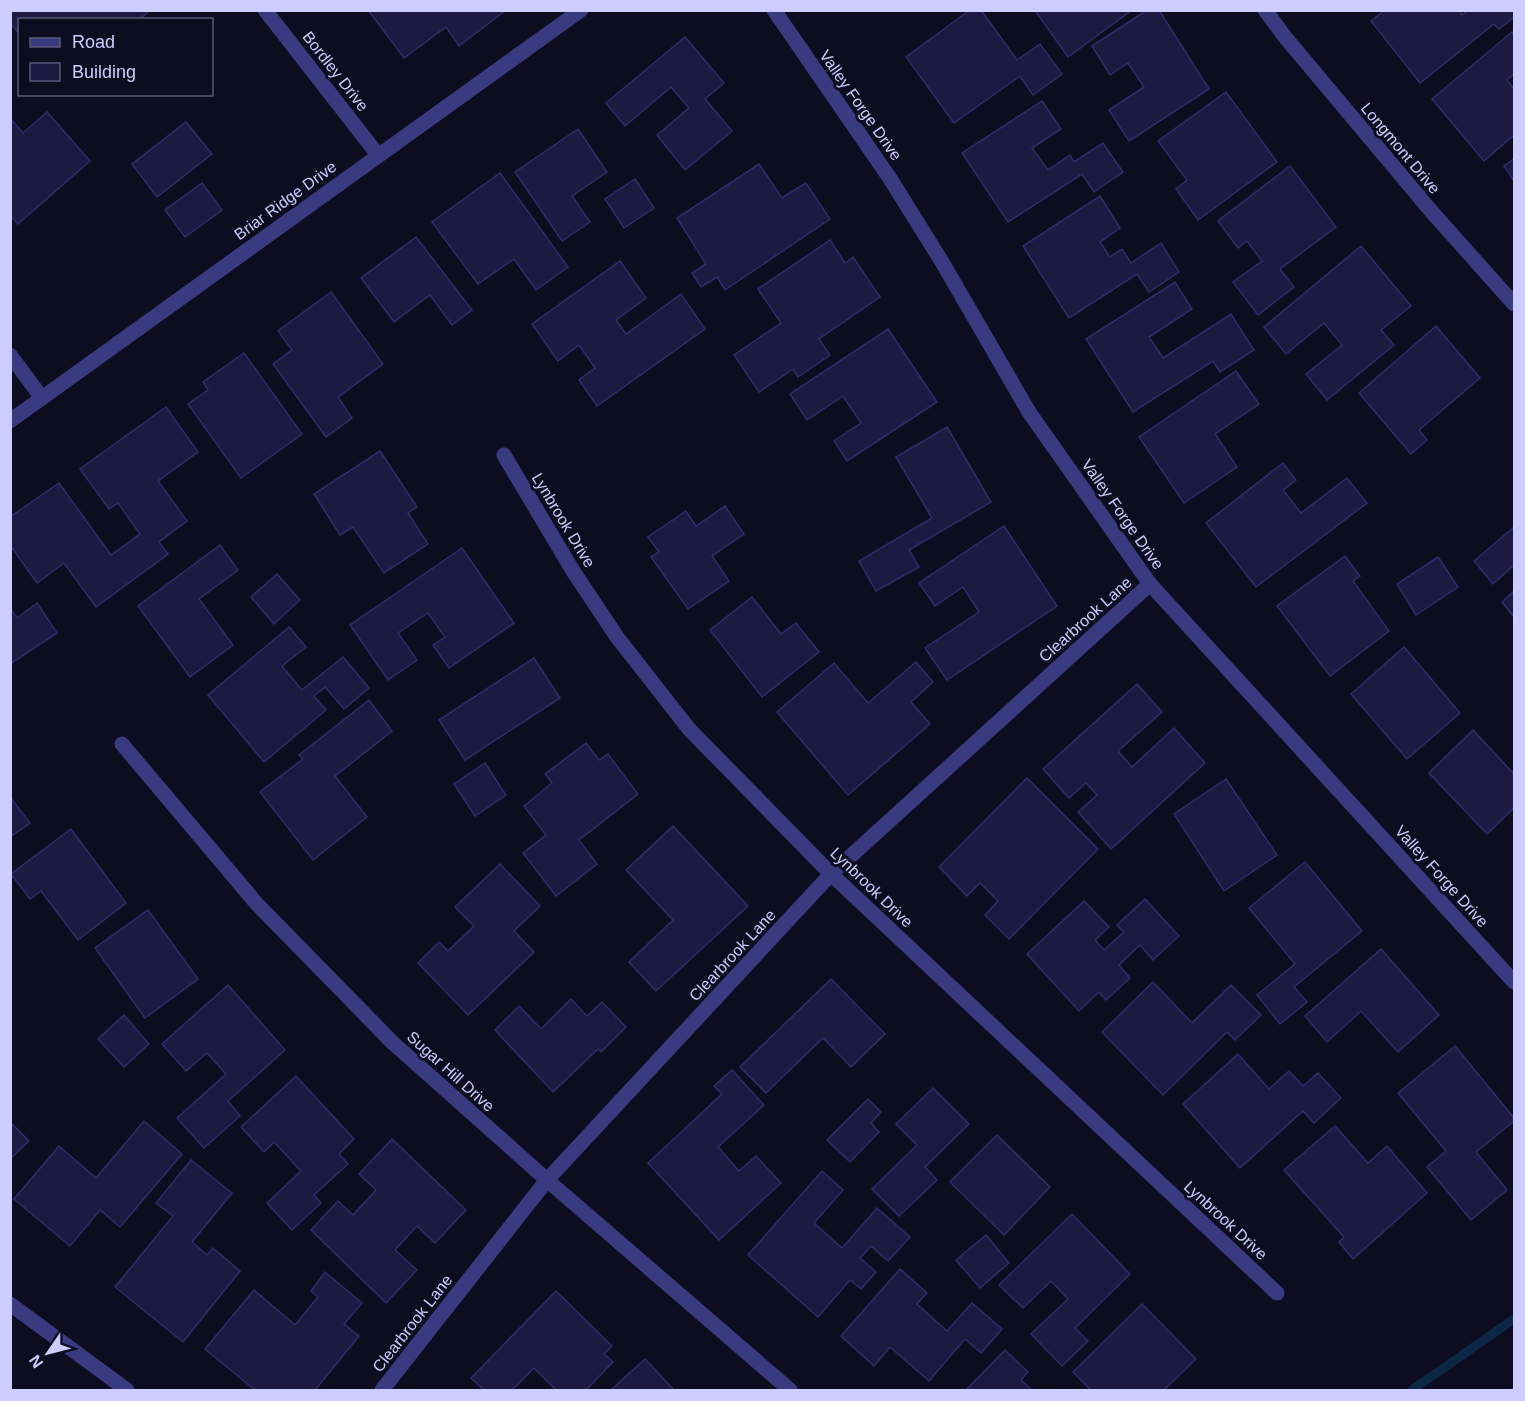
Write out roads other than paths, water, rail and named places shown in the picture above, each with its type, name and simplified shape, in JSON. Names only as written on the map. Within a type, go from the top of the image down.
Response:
[{"type":"street","name":"Bordley Drive","points":[[265,10],[378,155]]},
{"type":"street","name":"Briar Ridge Drive","points":[[10,421],[581,10]]},
{"type":"street","name":"Valley Forge Drive","points":[[774,10],[902,198],[1029,412],[1150,584],[1515,982]]},
{"type":"street","name":"Longmont Drive","points":[[1265,10],[1431,211],[1515,304]]},
{"type":"street","points":[[10,355],[42,398]]},
{"type":"street","name":"Lynbrook Drive","points":[[504,455],[573,571],[616,637],[689,729],[831,874],[1277,1293]]},
{"type":"street","name":"Clearbrook Lane","points":[[382,1390],[547,1180],[831,874],[1150,584]]},
{"type":"street","name":"Sugar Hill Drive","points":[[122,744],[256,903],[393,1043],[547,1180],[790,1390]]},
{"type":"street","points":[[10,1304],[127,1390]]},
{"type":"waterway","points":[[1412,1390],[1514,1319]]}]
